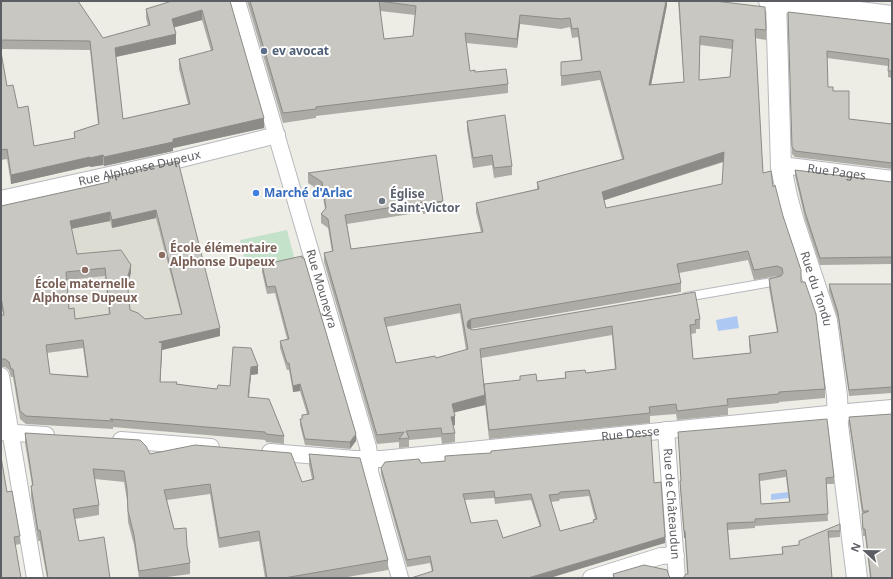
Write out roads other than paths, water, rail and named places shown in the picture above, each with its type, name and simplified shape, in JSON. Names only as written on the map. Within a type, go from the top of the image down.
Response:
[{"type":"street","name":"Rue Mouneyra","points":[[238,1],[368,447],[370,472],[400,578]]},
{"type":"street","points":[[774,1],[892,16]]},
{"type":"street","name":"Rue du Tondu","points":[[774,1],[781,167],[788,203],[808,275],[827,321],[838,413],[838,425],[856,556],[857,578]]},
{"type":"street","name":"Rue Alphonse Dupeux","points":[[1,199],[177,160],[277,135]]},
{"type":"street","name":"Rue Pages","points":[[781,167],[789,166],[892,179]]},
{"type":"street","points":[[1,376],[6,432],[35,578]]},
{"type":"street","name":"Rue Desse","points":[[254,451],[370,460],[892,408]]},
{"type":"street","name":"Rue de Châteaudun","points":[[666,430],[677,578]]},
{"type":"street","points":[[6,432],[61,436]]},
{"type":"street","points":[[106,439],[222,448]]},
{"type":"street","points":[[591,578],[661,556],[676,555]]},
{"type":"lane","points":[[676,299],[778,282]]},
{"type":"water","points":[[737,316],[739,328],[718,331],[716,320]]},
{"type":"water","points":[[797,491],[798,497],[771,500],[771,494]]},
{"type":"place","name":"ev avocat","points":[[264,51]]},
{"type":"place","name":"Marché d'Arlac","points":[[256,193]]},
{"type":"place","name":"Église Saint-Victor","points":[[382,201]]},
{"type":"place","name":"École élémentaire Alphonse Dupeux","points":[[162,255]]},
{"type":"place","name":"École maternelle Alphonse Dupeux","points":[[85,270]]}]
